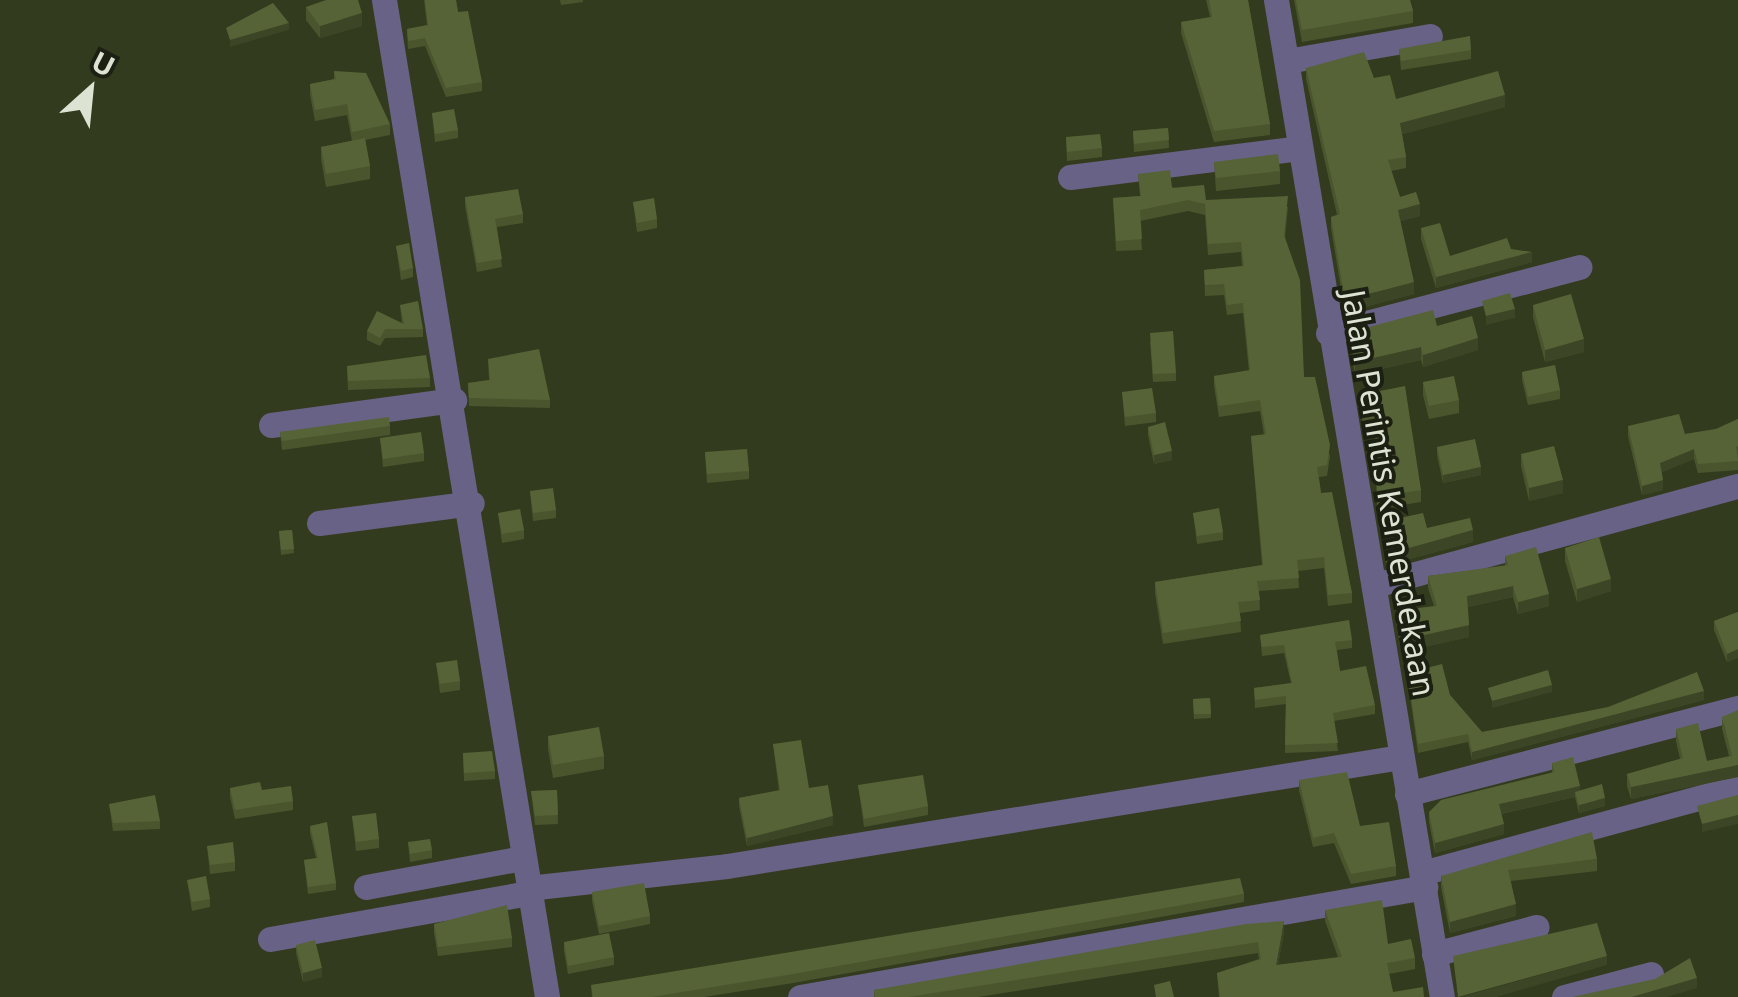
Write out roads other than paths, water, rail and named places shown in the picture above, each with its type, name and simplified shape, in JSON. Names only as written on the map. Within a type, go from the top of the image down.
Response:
[{"type":"street","points":[[384,0],[472,503],[547,997]]},
{"type":"street","name":"Jalan Perintis Kemerdekaan","points":[[1276,0],[1328,333],[1376,585],[1442,997]]},
{"type":"street","points":[[1287,61],[1430,36]]},
{"type":"street","points":[[1070,177],[1298,148]]},
{"type":"street","points":[[1328,333],[1578,267]]},
{"type":"street","points":[[271,425],[454,400]]},
{"type":"street","points":[[1376,585],[1738,486]]},
{"type":"street","points":[[318,523],[472,503]]},
{"type":"street","points":[[1407,794],[1738,708]]},
{"type":"street","points":[[270,938],[528,891],[727,866],[1401,757]]},
{"type":"street","points":[[800,997],[1424,880],[1738,787]]},
{"type":"street","points":[[366,887],[523,858]]},
{"type":"street","points":[[1434,954],[1536,927]]},
{"type":"street","points":[[1564,997],[1650,974]]}]
